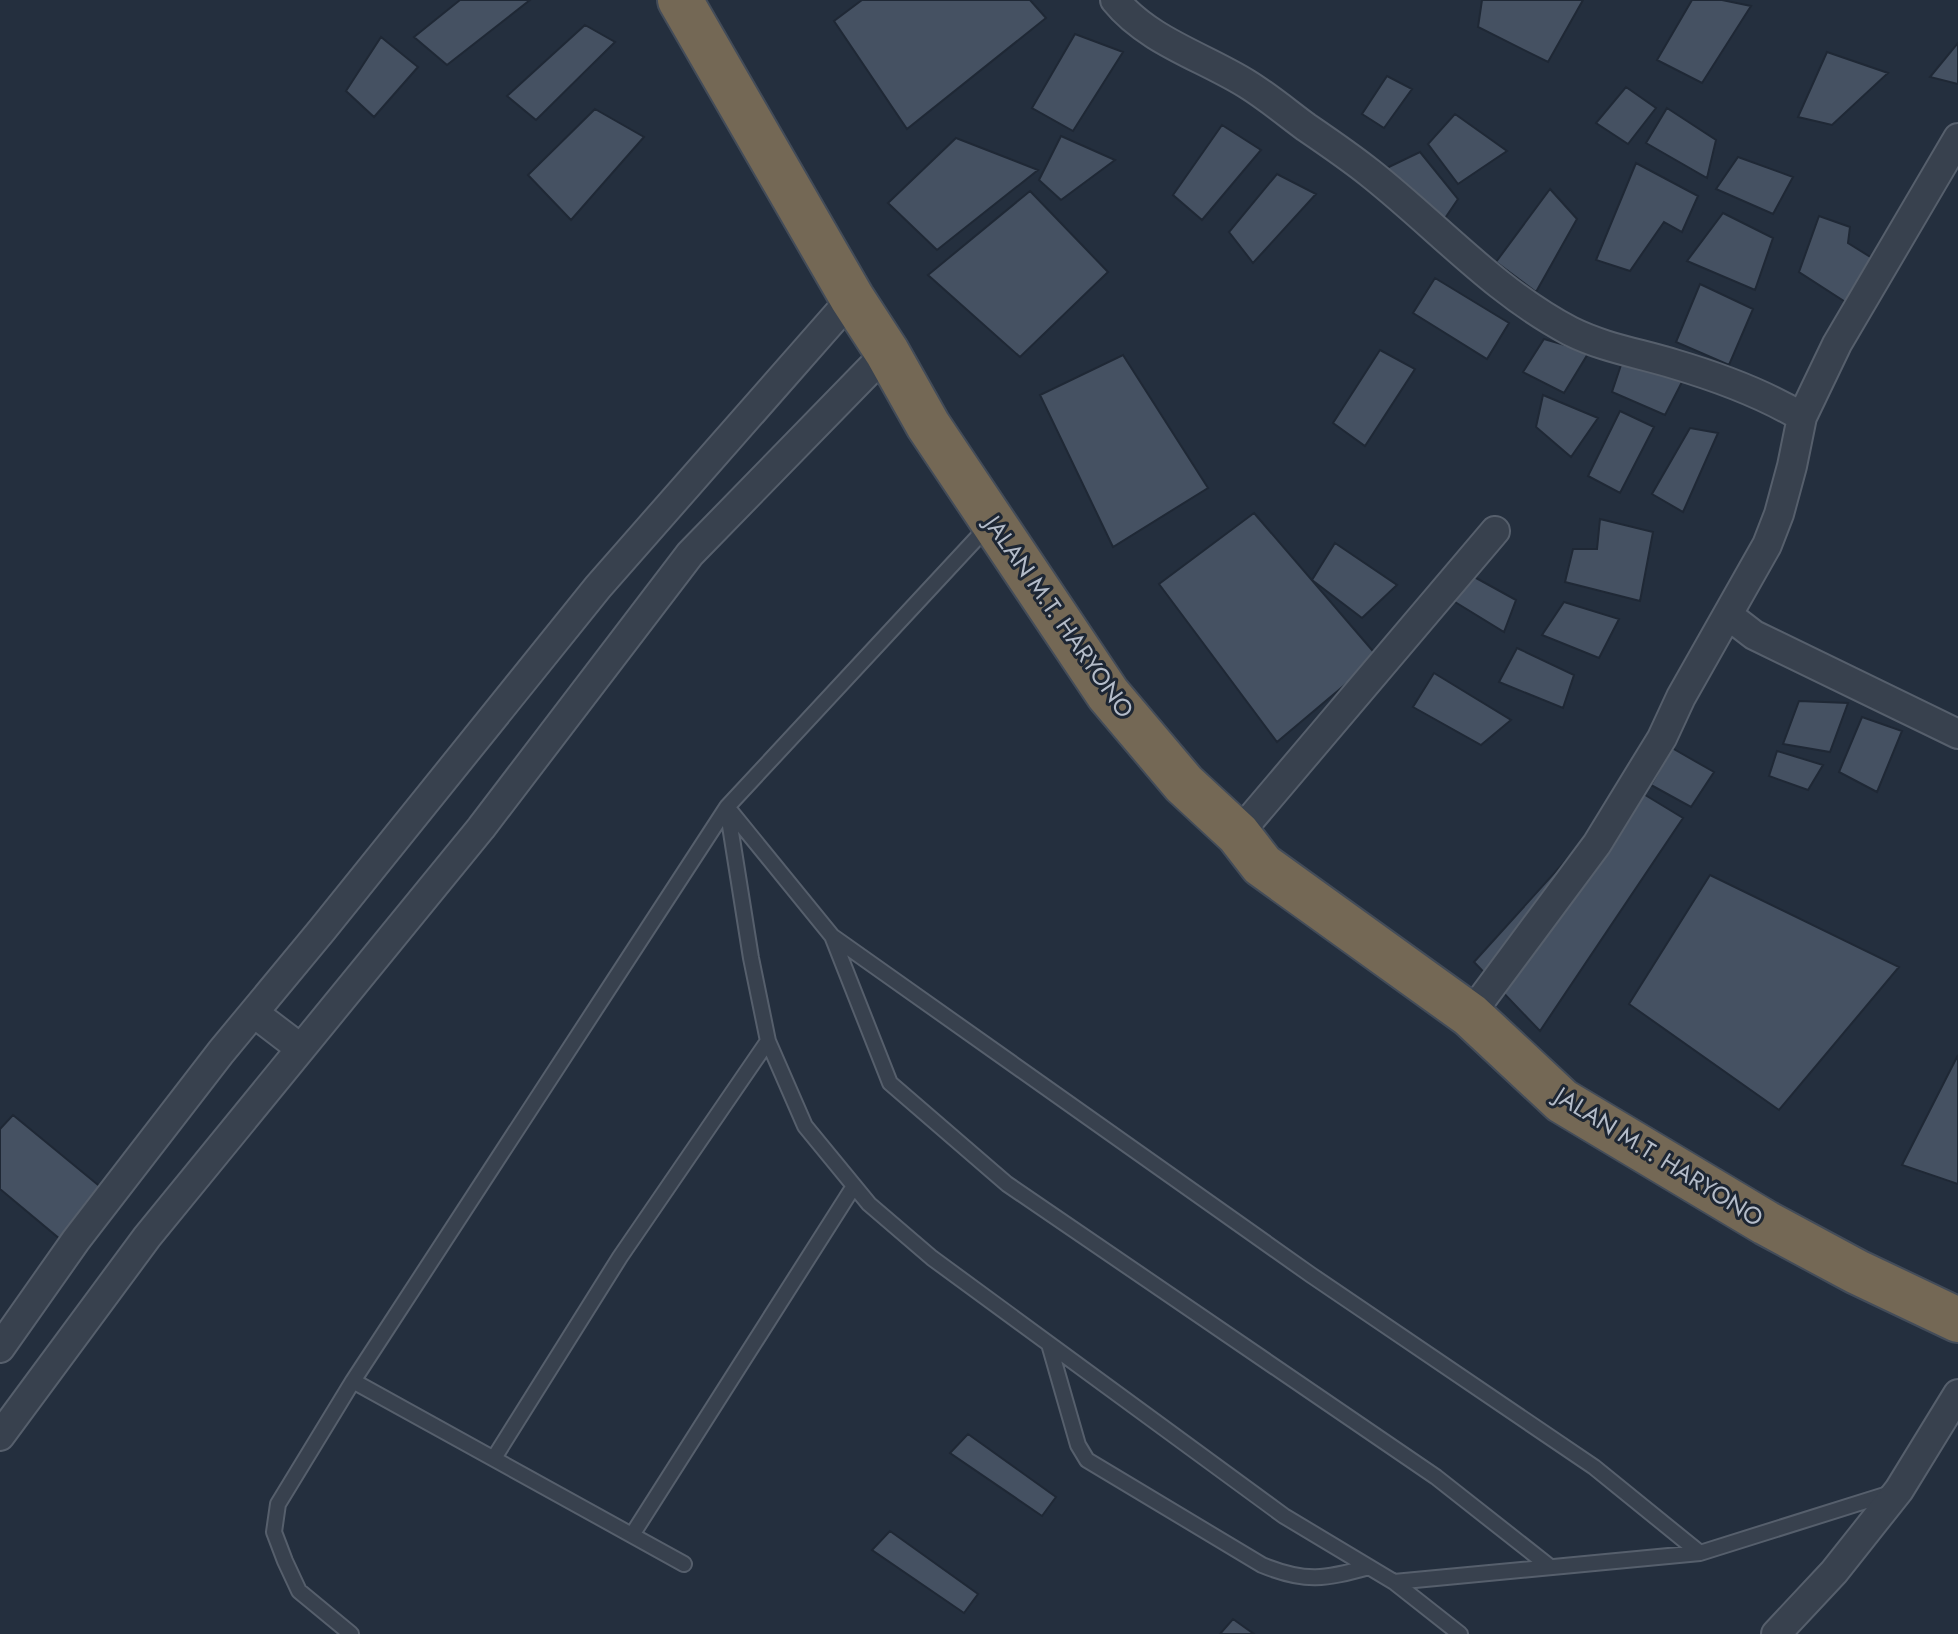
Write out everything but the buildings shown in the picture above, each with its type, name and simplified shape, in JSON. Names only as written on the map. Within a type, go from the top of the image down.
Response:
[{"type":"highway","name":"JALAN M.T. HARYONO","points":[[680,0],[928,425],[1108,694],[1184,784],[1238,834],[1262,865],[1470,1015],[1562,1101],[1766,1223],[1857,1272],[1958,1320]]},
{"type":"street","points":[[1115,0],[1149,30],[1247,84],[1370,173],[1489,276],[1543,315],[1603,346],[1730,381],[1802,417]]},
{"type":"street","points":[[1470,1015],[1597,844],[1662,738],[1681,697],[1767,545],[1779,514],[1802,417],[1837,344],[1958,138]]},
{"type":"street","points":[[0,1348],[76,1240],[221,1052],[598,587],[852,298]]},
{"type":"street","points":[[0,1436],[147,1237],[481,828],[690,554],[887,352]]},
{"type":"street","points":[[1238,834],[1495,531]]},
{"type":"street","points":[[1728,615],[1754,635],[1958,734]]},
{"type":"street","points":[[254,1013],[300,1048]]},
{"type":"street","points":[[1776,1634],[1834,1572],[1899,1490],[1958,1394]]},
{"type":"lane","points":[[351,1634],[299,1591],[274,1532],[278,1504],[353,1381],[727,807],[993,521]]},
{"type":"lane","points":[[727,807],[832,936],[1311,1275],[1594,1467],[1700,1553]]},
{"type":"lane","points":[[727,807],[751,958],[768,1041],[805,1126],[869,1204],[932,1258],[1284,1516],[1394,1582],[1460,1634]]},
{"type":"lane","points":[[832,936],[890,1083],[1007,1184],[1436,1477],[1549,1566]]},
{"type":"lane","points":[[494,1458],[620,1257],[768,1041]]},
{"type":"lane","points":[[632,1535],[854,1186]]},
{"type":"lane","points":[[1049,1343],[1078,1445],[1087,1460],[1262,1565],[1281,1573],[1329,1578],[1369,1567]]},
{"type":"lane","points":[[353,1381],[684,1564]]},
{"type":"lane","points":[[1394,1582],[1700,1553],[1899,1490]]}]
